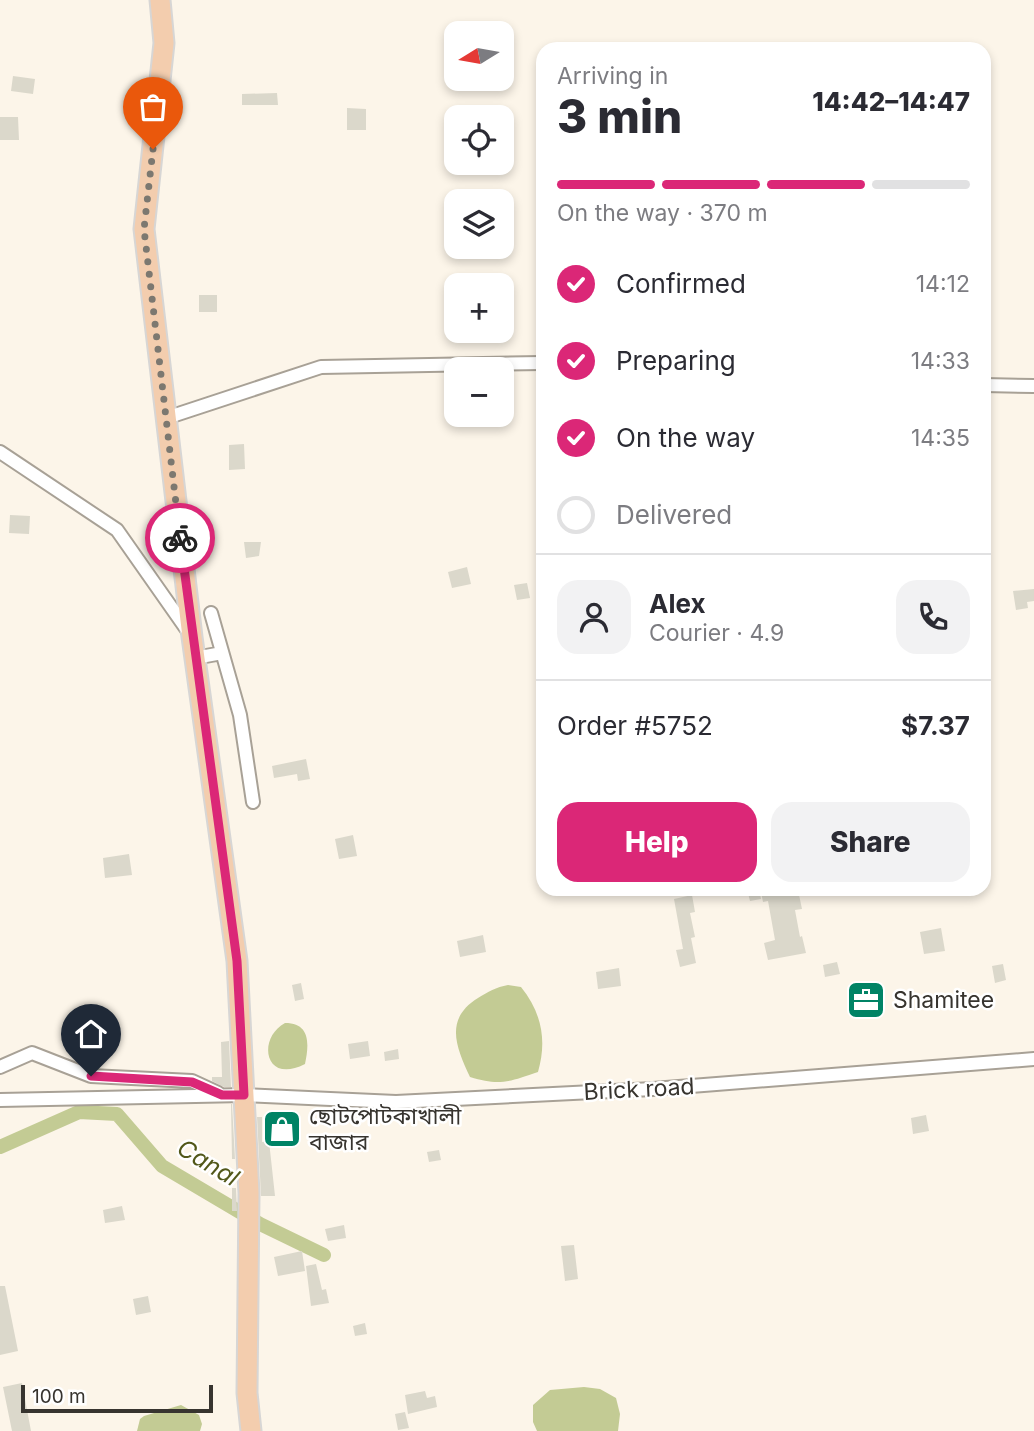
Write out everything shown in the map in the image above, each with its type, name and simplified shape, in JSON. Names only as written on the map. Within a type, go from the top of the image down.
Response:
[{"type":"main road","points":[[160,0],[164,43],[144,229],[192,637],[237,961],[249,1193],[247,1393],[251,1431]]},
{"type":"street","points":[[166,418],[321,367],[536,363]]},
{"type":"street","points":[[991,385],[1034,386]]},
{"type":"street","points":[[0,452],[117,530],[192,637]]},
{"type":"street","points":[[211,613],[240,715],[253,802]]},
{"type":"street","points":[[195,658],[222,653]]},
{"type":"street","points":[[0,1067],[32,1053],[91,1076],[192,1082],[222,1095]]},
{"type":"street","name":"Brick road","points":[[0,1100],[244,1095],[410,1101],[653,1089],[1034,1059]]},
{"type":"shaded area","points":[[508,985],[521,987],[538,1017],[542,1049],[538,1072],[504,1082],[470,1077],[457,1044],[460,1015],[478,998]]},
{"type":"shaded area","points":[[285,1023],[300,1027],[307,1043],[305,1064],[291,1069],[281,1069],[273,1064],[269,1057],[271,1039],[276,1030]]},
{"type":"shaded area","points":[[584,1387],[600,1389],[616,1398],[620,1414],[618,1431],[537,1431],[533,1422],[533,1405],[550,1390]]},
{"type":"shaded area","points":[[181,1405],[199,1415],[202,1424],[200,1431],[137,1431],[140,1419],[144,1416]]},
{"type":"building","points":[[13,76],[35,79],[33,94],[11,91]]},
{"type":"building","points":[[277,93],[278,105],[242,105],[242,94]]},
{"type":"building","points":[[347,108],[366,109],[366,130],[347,130]]},
{"type":"building","points":[[0,117],[18,117],[19,140],[0,140]]},
{"type":"building","points":[[199,295],[217,295],[217,312],[199,312]]},
{"type":"building","points":[[244,444],[245,469],[229,470],[229,445]]},
{"type":"building","points":[[10,515],[30,516],[29,534],[9,533]]},
{"type":"building","points":[[244,542],[261,542],[259,556],[246,558]]},
{"type":"building","points":[[467,567],[471,584],[452,588],[448,572]]},
{"type":"building","points":[[527,583],[530,598],[517,600],[514,585]]},
{"type":"building","points":[[1034,589],[1034,601],[1027,602],[1028,608],[1016,610],[1013,591]]},
{"type":"building","points":[[306,759],[310,779],[298,781],[297,774],[274,778],[272,766]]},
{"type":"building","points":[[353,835],[357,856],[339,859],[335,839]]},
{"type":"building","points":[[129,854],[132,875],[105,878],[103,858]]},
{"type":"building","points":[[692,896],[695,912],[690,913],[695,937],[691,938],[696,963],[680,967],[676,950],[683,949],[674,899]]},
{"type":"building","points":[[749,896],[760,896],[761,899],[750,901]]},
{"type":"building","points":[[762,896],[799,896],[802,909],[795,910],[806,953],[768,960],[764,943],[775,940],[768,901],[763,902]]},
{"type":"building","points":[[941,928],[945,951],[924,954],[920,932]]},
{"type":"building","points":[[483,935],[486,952],[460,957],[457,941]]},
{"type":"building","points":[[837,962],[840,974],[825,977],[823,965]]},
{"type":"building","points":[[1003,964],[1006,980],[995,983],[992,966]]},
{"type":"building","points":[[619,968],[621,986],[598,989],[596,972]]},
{"type":"building","points":[[301,983],[304,999],[295,1001],[292,985]]},
{"type":"building","points":[[874,991],[877,1008],[853,1012],[850,995]]},
{"type":"building","points":[[229,1041],[231,1087],[224,1087],[212,1081],[212,1077],[222,1077],[221,1042]]},
{"type":"building","points":[[368,1041],[370,1056],[350,1059],[348,1044]]},
{"type":"building","points":[[398,1049],[399,1059],[385,1061],[384,1052]]},
{"type":"building","points":[[232,1104],[235,1159],[232,1159]]},
{"type":"building","points":[[926,1115],[929,1131],[913,1134],[911,1118]]},
{"type":"building","points":[[257,1117],[262,1117],[262,1142],[269,1141],[275,1196],[261,1196]]},
{"type":"building","points":[[439,1150],[441,1160],[429,1162],[427,1152]]},
{"type":"building","points":[[232,1188],[236,1188],[237,1211],[232,1211]]},
{"type":"building","points":[[122,1206],[125,1220],[105,1223],[103,1210]]},
{"type":"building","points":[[344,1225],[346,1238],[328,1241],[325,1229]]},
{"type":"building","points":[[574,1245],[578,1279],[565,1281],[561,1246]]},
{"type":"building","points":[[302,1251],[305,1271],[278,1276],[274,1257]]},
{"type":"building","points":[[316,1264],[322,1290],[326,1289],[329,1303],[311,1306],[306,1266]]},
{"type":"building","points":[[0,1286],[5,1286],[18,1351],[0,1355]]},
{"type":"building","points":[[148,1296],[151,1312],[136,1315],[133,1299]]},
{"type":"building","points":[[365,1323],[367,1334],[355,1336],[353,1326]]},
{"type":"building","points":[[22,1383],[31,1431],[12,1431],[3,1387]]},
{"type":"building","points":[[425,1391],[427,1398],[435,1396],[437,1407],[408,1414],[405,1395]]},
{"type":"building","points":[[405,1412],[409,1428],[398,1430],[395,1414]]},
{"type":"waterway","name":"Canal","points":[[0,1147],[79,1112],[117,1114],[162,1166],[260,1224],[324,1255]]},
{"type":"way so far","points":[[153,149],[144,229],[180,538]]},
{"type":"place","name":"Shamitee","points":[[866,1000]]},
{"type":"place","name":"ছোটপোটকাখালী বাজার","points":[[282,1129]]},
{"type":"route","points":[[91,1076],[192,1082],[222,1095],[244,1095],[237,961],[180,538]]}]
